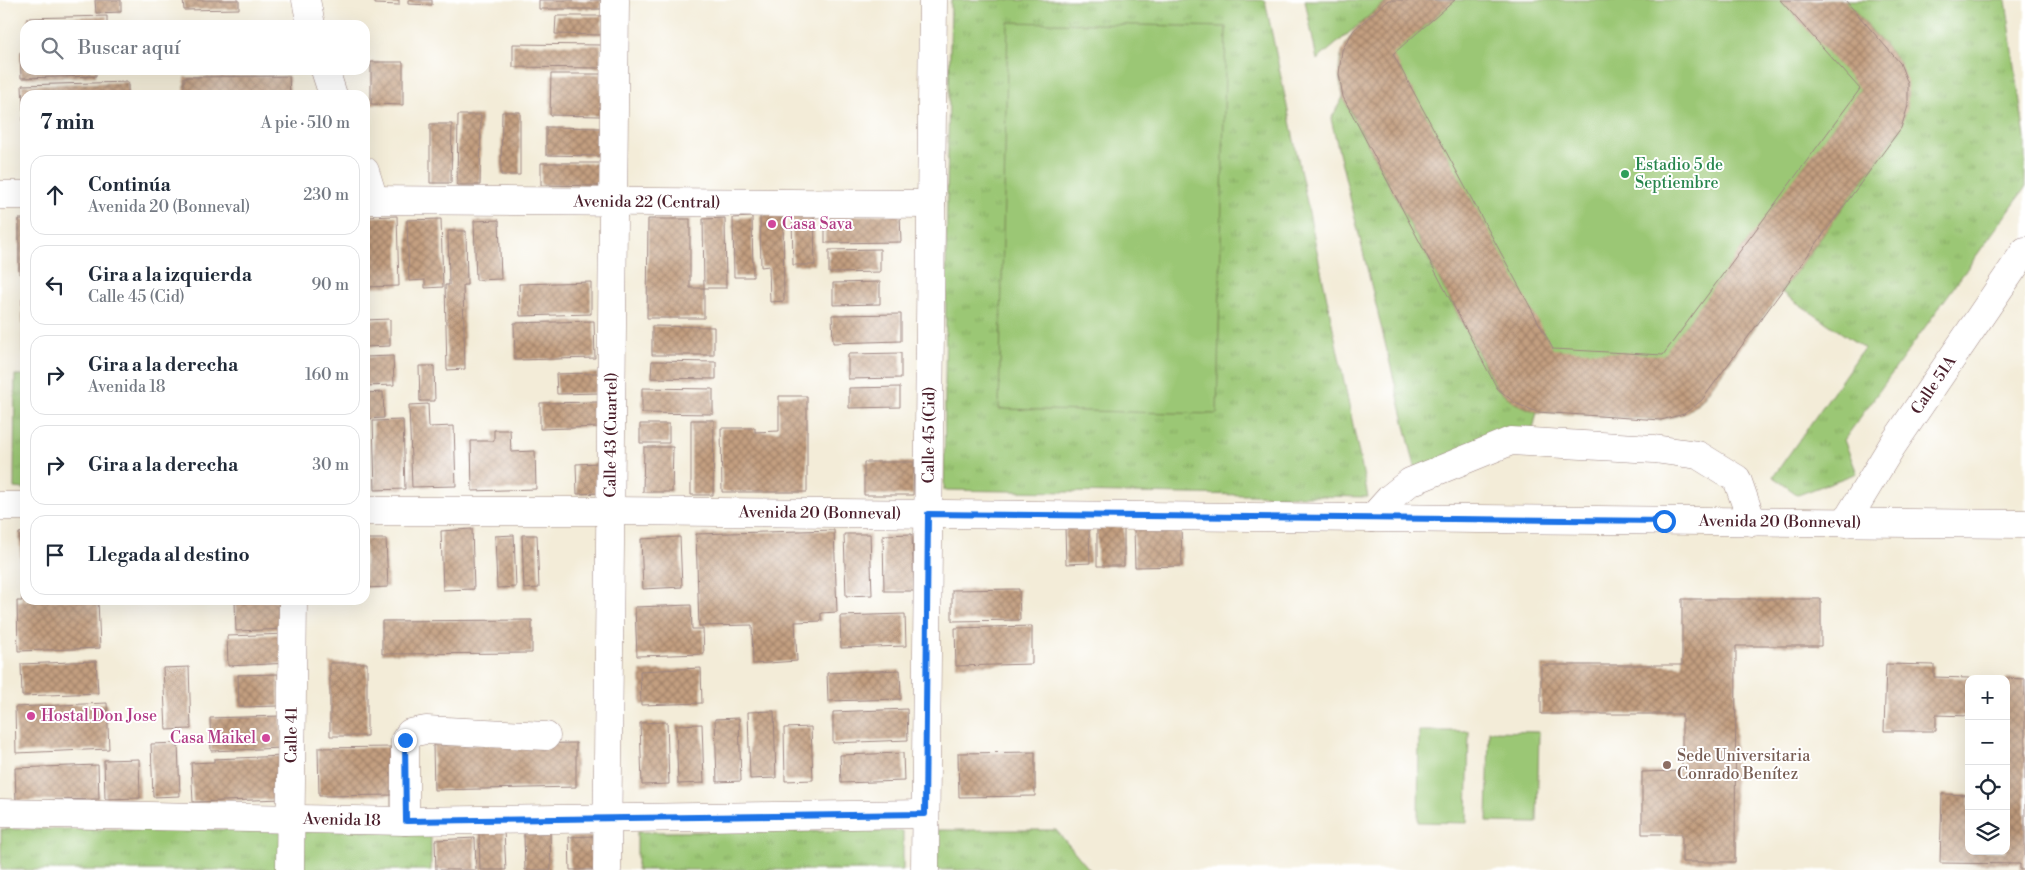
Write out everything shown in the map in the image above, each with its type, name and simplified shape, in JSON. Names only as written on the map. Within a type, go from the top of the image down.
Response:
[{"type":"street","points":[[306,0],[309,20]]},
{"type":"street","name":"Calle 43 (Cuartel)","points":[[607,870],[612,511],[615,0]]},
{"type":"street","name":"Calle 45 (Cid)","points":[[925,870],[933,0]]},
{"type":"street","points":[[327,75],[331,90]]},
{"type":"street","points":[[0,195],[20,195]]},
{"type":"street","name":"Avenida 22 (Central)","points":[[370,200],[931,204]]},
{"type":"street","name":"Calle 51A","points":[[1845,523],[1892,446],[2025,251]]},
{"type":"street","points":[[1372,518],[1390,498],[1410,482],[1511,441],[1654,449],[1698,455],[1737,480],[1752,522]]},
{"type":"street","points":[[0,506],[20,506]]},
{"type":"street","name":"Avenida 20 (Bonneval)","points":[[370,511],[612,511],[2025,524]]},
{"type":"street","name":"Calle 41","points":[[290,870],[289,820],[294,605]]},
{"type":"street","points":[[406,821],[405,740],[410,733],[426,730],[546,736]]},
{"type":"street","name":"Avenida 18","points":[[0,813],[406,821],[925,814]]},
{"type":"green space","points":[[951,0],[1265,0],[1368,497],[944,490]]},
{"type":"green space","points":[[1305,0],[1388,0],[1317,60]]},
{"type":"green space","name":"Estadio 5 de Septiembre","points":[[1388,0],[1845,0],[1900,63],[1901,128],[1702,400],[1684,414],[1661,420],[1537,412],[1515,403],[1497,388],[1343,97],[1339,73],[1343,50],[1348,40],[1362,23]]},
{"type":"green space","points":[[1845,0],[2006,0],[2025,139],[2025,188],[1844,440],[1857,473],[1798,495],[1773,477],[1864,348],[1781,292],[1823,235],[1900,63]]},
{"type":"green space","points":[[1008,22],[1226,27],[1217,414],[999,409]]},
{"type":"green space","points":[[1343,97],[1497,388],[1515,403],[1537,412],[1532,434],[1416,471],[1331,119]]},
{"type":"green space","points":[[15,375],[20,375],[20,489],[14,488]]},
{"type":"green space","points":[[1419,731],[1469,731],[1467,823],[1418,822]]},
{"type":"green space","points":[[1489,731],[1539,732],[1537,823],[1487,822]]},
{"type":"green space","points":[[1,829],[431,830],[431,870],[1,870]]},
{"type":"green space","points":[[932,830],[1056,830],[1090,870],[932,870]]},
{"type":"green space","points":[[903,831],[903,870],[637,870],[637,832]]},
{"type":"building","points":[[95,0],[121,0],[121,12],[96,13]]},
{"type":"building","points":[[183,0],[239,0],[239,9],[184,10]]},
{"type":"building","points":[[375,0],[399,0],[399,5],[375,4]]},
{"type":"building","points":[[408,0],[432,0],[432,5],[408,4]]},
{"type":"building","points":[[539,0],[601,0],[601,9],[539,9]]},
{"type":"building","points":[[1388,0],[1455,0],[1393,54],[1553,349],[1663,355],[1860,89],[1780,0],[1845,0],[1900,63],[1908,84],[1908,106],[1901,128],[1702,400],[1684,414],[1661,420],[1537,412],[1515,403],[1497,388],[1343,97],[1339,74],[1342,50],[1354,30]]},
{"type":"building","points":[[107,16],[107,20],[27,20],[27,18]]},
{"type":"building","points":[[556,16],[602,16],[602,35],[555,34]]},
{"type":"building","points":[[513,44],[601,45],[601,68],[513,67]]},
{"type":"building","points":[[371,62],[403,62],[403,105],[371,104]]},
{"type":"building","points":[[551,74],[601,74],[600,116],[550,115]]},
{"type":"building","points":[[21,75],[96,75],[96,76],[21,78]]},
{"type":"building","points":[[289,76],[290,90],[184,90],[184,77]]},
{"type":"building","points":[[128,82],[128,90],[22,90],[22,85]]},
{"type":"building","points":[[502,112],[520,112],[520,175],[501,175]]},
{"type":"building","points":[[458,115],[481,115],[480,185],[457,185]]},
{"type":"building","points":[[430,124],[452,124],[451,183],[430,183]]},
{"type":"building","points":[[546,127],[600,128],[600,156],[546,155]]},
{"type":"building","points":[[541,163],[600,163],[600,186],[541,185]]},
{"type":"building","points":[[783,214],[784,301],[770,302],[769,266],[761,267],[760,215]]},
{"type":"building","points":[[814,214],[815,265],[793,265],[792,215]]},
{"type":"building","points":[[900,214],[901,242],[825,243],[825,216]]},
{"type":"building","points":[[397,216],[399,286],[370,287],[370,217]]},
{"type":"building","points":[[752,217],[753,277],[734,277],[733,218]]},
{"type":"building","points":[[725,218],[726,288],[704,288],[703,219]]},
{"type":"building","points":[[19,219],[20,219],[20,274]]},
{"type":"building","points":[[441,219],[443,287],[425,288],[425,280],[409,281],[407,220]]},
{"type":"building","points":[[648,219],[690,219],[690,288],[704,288],[704,318],[647,318]]},
{"type":"building","points":[[499,220],[501,279],[476,280],[474,221]]},
{"type":"building","points":[[448,231],[466,231],[467,285],[463,285],[465,369],[447,370],[445,285],[449,285]]},
{"type":"building","points":[[880,249],[880,272],[829,273],[829,250]]},
{"type":"building","points":[[591,282],[591,314],[520,316],[519,284]]},
{"type":"building","points":[[880,282],[880,304],[833,305],[833,283]]},
{"type":"building","points":[[901,314],[901,341],[833,343],[832,315]]},
{"type":"building","points":[[390,319],[390,346],[370,347],[370,320]]},
{"type":"building","points":[[594,321],[595,358],[515,360],[514,323]]},
{"type":"building","points":[[652,326],[714,327],[714,355],[652,355]]},
{"type":"building","points":[[901,353],[901,378],[848,379],[848,354]]},
{"type":"building","points":[[393,356],[394,385],[370,386],[370,357]]},
{"type":"building","points":[[652,361],[716,362],[716,379],[651,378]]},
{"type":"building","points":[[419,366],[434,366],[435,401],[420,401]]},
{"type":"building","points":[[598,373],[599,393],[557,394],[556,374]]},
{"type":"building","points":[[900,387],[900,407],[849,408],[849,388]]},
{"type":"building","points":[[642,388],[713,389],[713,414],[642,413]]},
{"type":"building","points":[[383,392],[384,418],[370,419],[370,393]]},
{"type":"building","points":[[779,396],[807,396],[807,492],[722,492],[721,428],[755,428],[755,432],[779,431]]},
{"type":"building","points":[[600,402],[601,427],[540,429],[540,403]]},
{"type":"building","points":[[428,404],[429,427],[454,426],[456,486],[412,487],[409,405]]},
{"type":"building","points":[[403,420],[405,489],[375,490],[373,421]]},
{"type":"building","points":[[691,420],[714,420],[713,495],[691,495]]},
{"type":"building","points":[[640,424],[669,424],[669,443],[640,443]]},
{"type":"building","points":[[494,430],[510,430],[511,452],[535,451],[536,489],[472,491],[471,441],[494,441]]},
{"type":"building","points":[[644,447],[673,447],[672,492],[643,492]]},
{"type":"building","points":[[864,462],[914,462],[913,495],[864,495]]},
{"type":"building","points":[[600,463],[601,493],[577,494],[576,464]]},
{"type":"building","points":[[1089,527],[1090,563],[1066,564],[1065,528]]},
{"type":"building","points":[[1097,527],[1124,527],[1124,566],[1097,566]]},
{"type":"building","points":[[1181,527],[1182,566],[1135,567],[1134,528]]},
{"type":"building","points":[[472,529],[474,589],[443,590],[441,531]]},
{"type":"building","points":[[834,530],[837,612],[821,613],[821,621],[795,622],[797,661],[753,664],[752,625],[699,626],[696,534]]},
{"type":"building","points":[[844,534],[870,534],[872,595],[846,596]]},
{"type":"building","points":[[912,534],[914,591],[884,591],[883,535]]},
{"type":"building","points":[[514,535],[516,587],[497,588],[495,536]]},
{"type":"building","points":[[522,535],[537,535],[539,588],[524,589]]},
{"type":"building","points":[[680,537],[682,587],[643,589],[641,539]]},
{"type":"building","points":[[370,539],[386,539],[388,587],[370,588]]},
{"type":"building","points":[[1019,589],[1020,620],[952,621],[952,590]]},
{"type":"building","points":[[1682,599],[1821,599],[1821,646],[1736,646],[1735,862],[1682,862],[1682,834],[1642,834],[1642,772],[1682,771],[1682,714],[1541,714],[1541,665],[1682,665]]},
{"type":"building","points":[[17,601],[20,601],[20,605],[98,605],[100,648],[18,651]]},
{"type":"building","points":[[235,605],[287,605],[288,629],[236,631]]},
{"type":"building","points":[[691,605],[692,629],[703,629],[704,654],[637,656],[635,607]]},
{"type":"building","points":[[905,614],[906,646],[841,648],[840,616]]},
{"type":"building","points":[[532,620],[532,653],[382,654],[382,621]]},
{"type":"building","points":[[1032,626],[1032,664],[956,666],[955,628]]},
{"type":"building","points":[[289,634],[290,663],[228,666],[227,636]]},
{"type":"building","points":[[96,661],[98,693],[22,696],[21,664]]},
{"type":"building","points":[[330,663],[367,663],[367,736],[330,736]]},
{"type":"building","points":[[1886,664],[1934,665],[1934,677],[1965,678],[1965,716],[1936,715],[1936,731],[1884,731]]},
{"type":"building","points":[[189,667],[191,729],[166,730],[163,668]]},
{"type":"building","points":[[701,668],[702,703],[641,705],[640,671]]},
{"type":"building","points":[[900,670],[901,699],[828,701],[827,673]]},
{"type":"building","points":[[278,674],[279,706],[239,707],[238,675]]},
{"type":"building","points":[[2010,678],[2025,679],[2025,870],[2020,870],[2020,864],[1940,863],[1942,794],[1965,795],[1965,855],[2010,855]]},
{"type":"building","points":[[107,703],[109,749],[16,753],[15,707]]},
{"type":"building","points":[[907,709],[908,740],[833,743],[833,712]]},
{"type":"building","points":[[774,711],[776,778],[750,779],[748,712]]},
{"type":"building","points":[[281,716],[282,748],[211,751],[210,718]]},
{"type":"building","points":[[739,718],[741,781],[717,782],[715,719]]},
{"type":"building","points":[[667,722],[669,784],[642,785],[640,723]]},
{"type":"building","points":[[702,724],[704,783],[678,784],[676,725]]},
{"type":"building","points":[[811,727],[813,780],[785,781],[784,728]]},
{"type":"building","points":[[178,743],[180,796],[153,797],[151,744]]},
{"type":"building","points":[[576,743],[576,787],[434,790],[433,745]]},
{"type":"building","points":[[391,747],[392,795],[319,796],[318,748]]},
{"type":"building","points":[[1035,752],[1035,796],[959,797],[958,753]]},
{"type":"building","points":[[903,753],[904,781],[841,783],[840,755]]},
{"type":"building","points":[[283,756],[284,799],[193,802],[191,763],[214,762],[214,759]]},
{"type":"building","points":[[139,759],[140,798],[105,799],[104,760]]},
{"type":"building","points":[[98,765],[99,799],[16,801],[15,768]]},
{"type":"building","points":[[504,831],[506,870],[480,870],[479,832]]},
{"type":"building","points":[[550,833],[551,870],[525,870],[524,834]]},
{"type":"building","points":[[593,836],[595,870],[570,870],[569,837]]},
{"type":"building","points":[[475,838],[476,870],[436,870],[435,840]]},
{"type":"place","name":"Estadio 5 de Septiembre","points":[[1625,174]]},
{"type":"place","name":"Casa Sava","points":[[772,224]]},
{"type":"place","name":"Hostal Don Jose","points":[[31,716]]},
{"type":"place","name":"Casa Maikel","points":[[266,738]]},
{"type":"place","name":"Sede Universitaria Conrado Benítez","points":[[1667,765]]},
{"type":"route","points":[[405,740],[406,821],[925,814],[928,514],[1664,521]]}]
